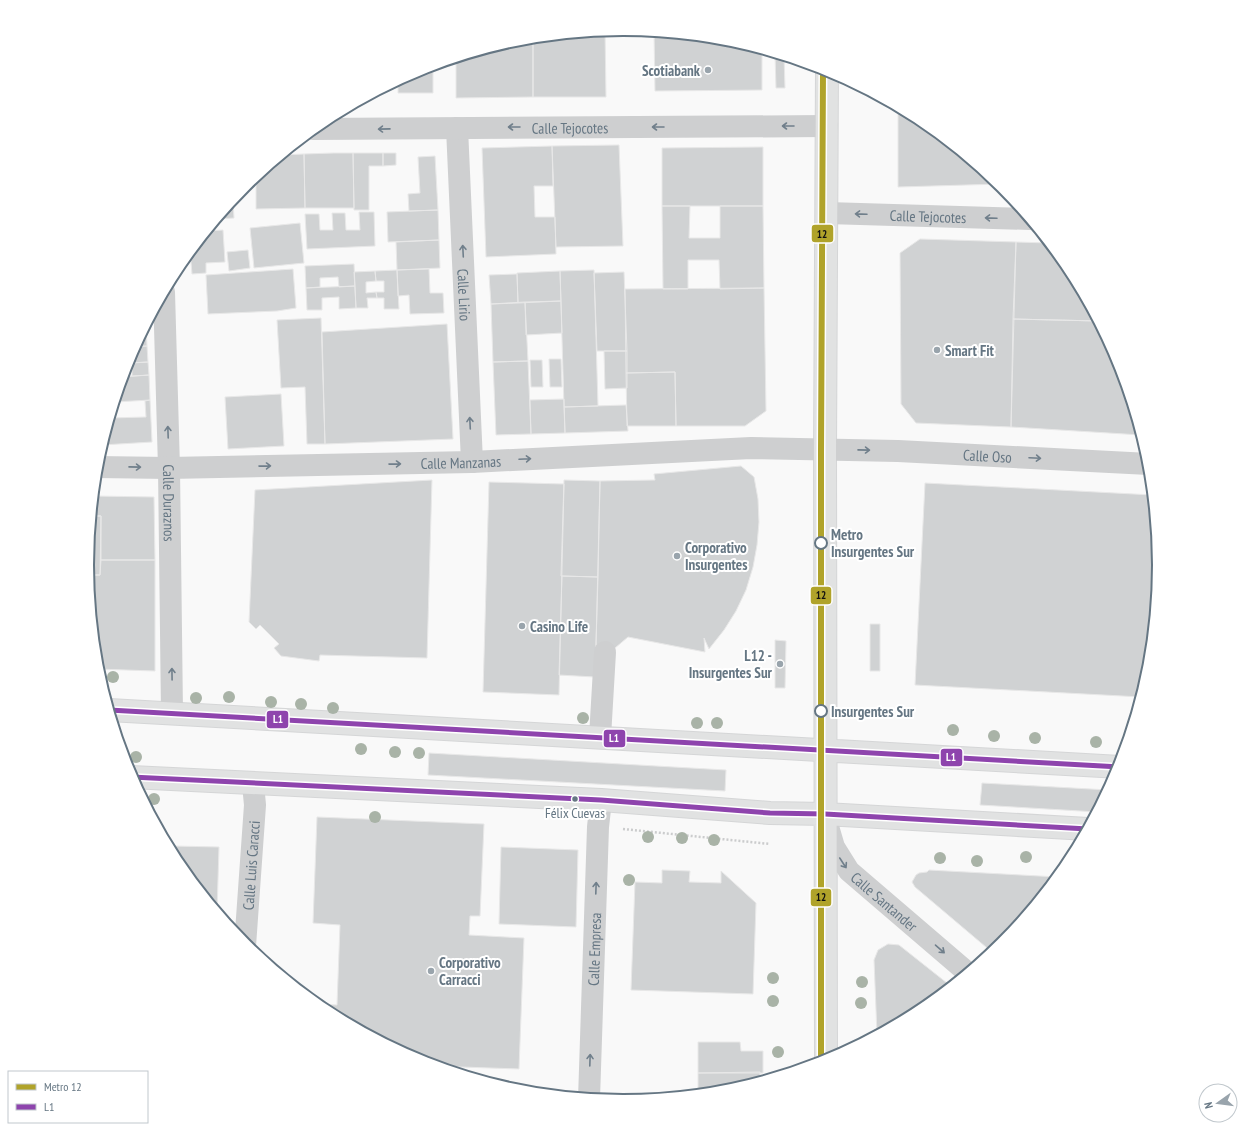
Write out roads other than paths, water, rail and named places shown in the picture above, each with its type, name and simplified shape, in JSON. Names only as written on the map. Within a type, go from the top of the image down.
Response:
[{"type":"main road","points":[[826,1055],[824,814],[827,76]]},
{"type":"main road","points":[[114,710],[1113,767]]},
{"type":"main road","points":[[138,777],[601,800],[770,813],[824,814],[1083,829]]},
{"type":"street","name":"Calle Tejocotes","points":[[326,127],[457,128],[827,126]]},
{"type":"street","name":"Calle Lirio","points":[[457,128],[472,462]]},
{"type":"street","name":"Calle Tejocotes","points":[[827,213],[1023,219]]},
{"type":"street","name":"Calle Duraznos","points":[[164,301],[169,468],[172,713]]},
{"type":"street","name":"Calle Manzanas","points":[[103,467],[169,468],[472,462],[751,448],[825,449]]},
{"type":"street","name":"Calle Oso","points":[[825,449],[898,450],[1142,464]]},
{"type":"street","points":[[600,737],[605,652]]},
{"type":"street","name":"Calle Luis Caracci","points":[[246,937],[255,805],[253,784]]},
{"type":"street","name":"Calle Empresa","points":[[589,1094],[598,827],[601,800]]},
{"type":"street","name":"Calle Santander","points":[[824,814],[834,847],[849,872],[965,970]]},
{"type":"metro line","name":"12","points":[[821,1057],[821,452],[823,75]]},
{"type":"place","name":"Scotiabank","points":[[708,70]]},
{"type":"place","name":"Smart Fit","points":[[937,350]]},
{"type":"place","name":"Metro Insurgentes Sur","points":[[821,543]]},
{"type":"place","name":"Corporativo Insurgentes","points":[[677,556]]},
{"type":"place","name":"Casino Life","points":[[522,626]]},
{"type":"place","name":"L12 - Insurgentes Sur","points":[[780,664]]},
{"type":"place","name":"Insurgentes Sur","points":[[821,711]]},
{"type":"place","name":"Félix Cuevas","points":[[575,799]]},
{"type":"place","name":"Corporativo Carracci","points":[[431,971]]}]
